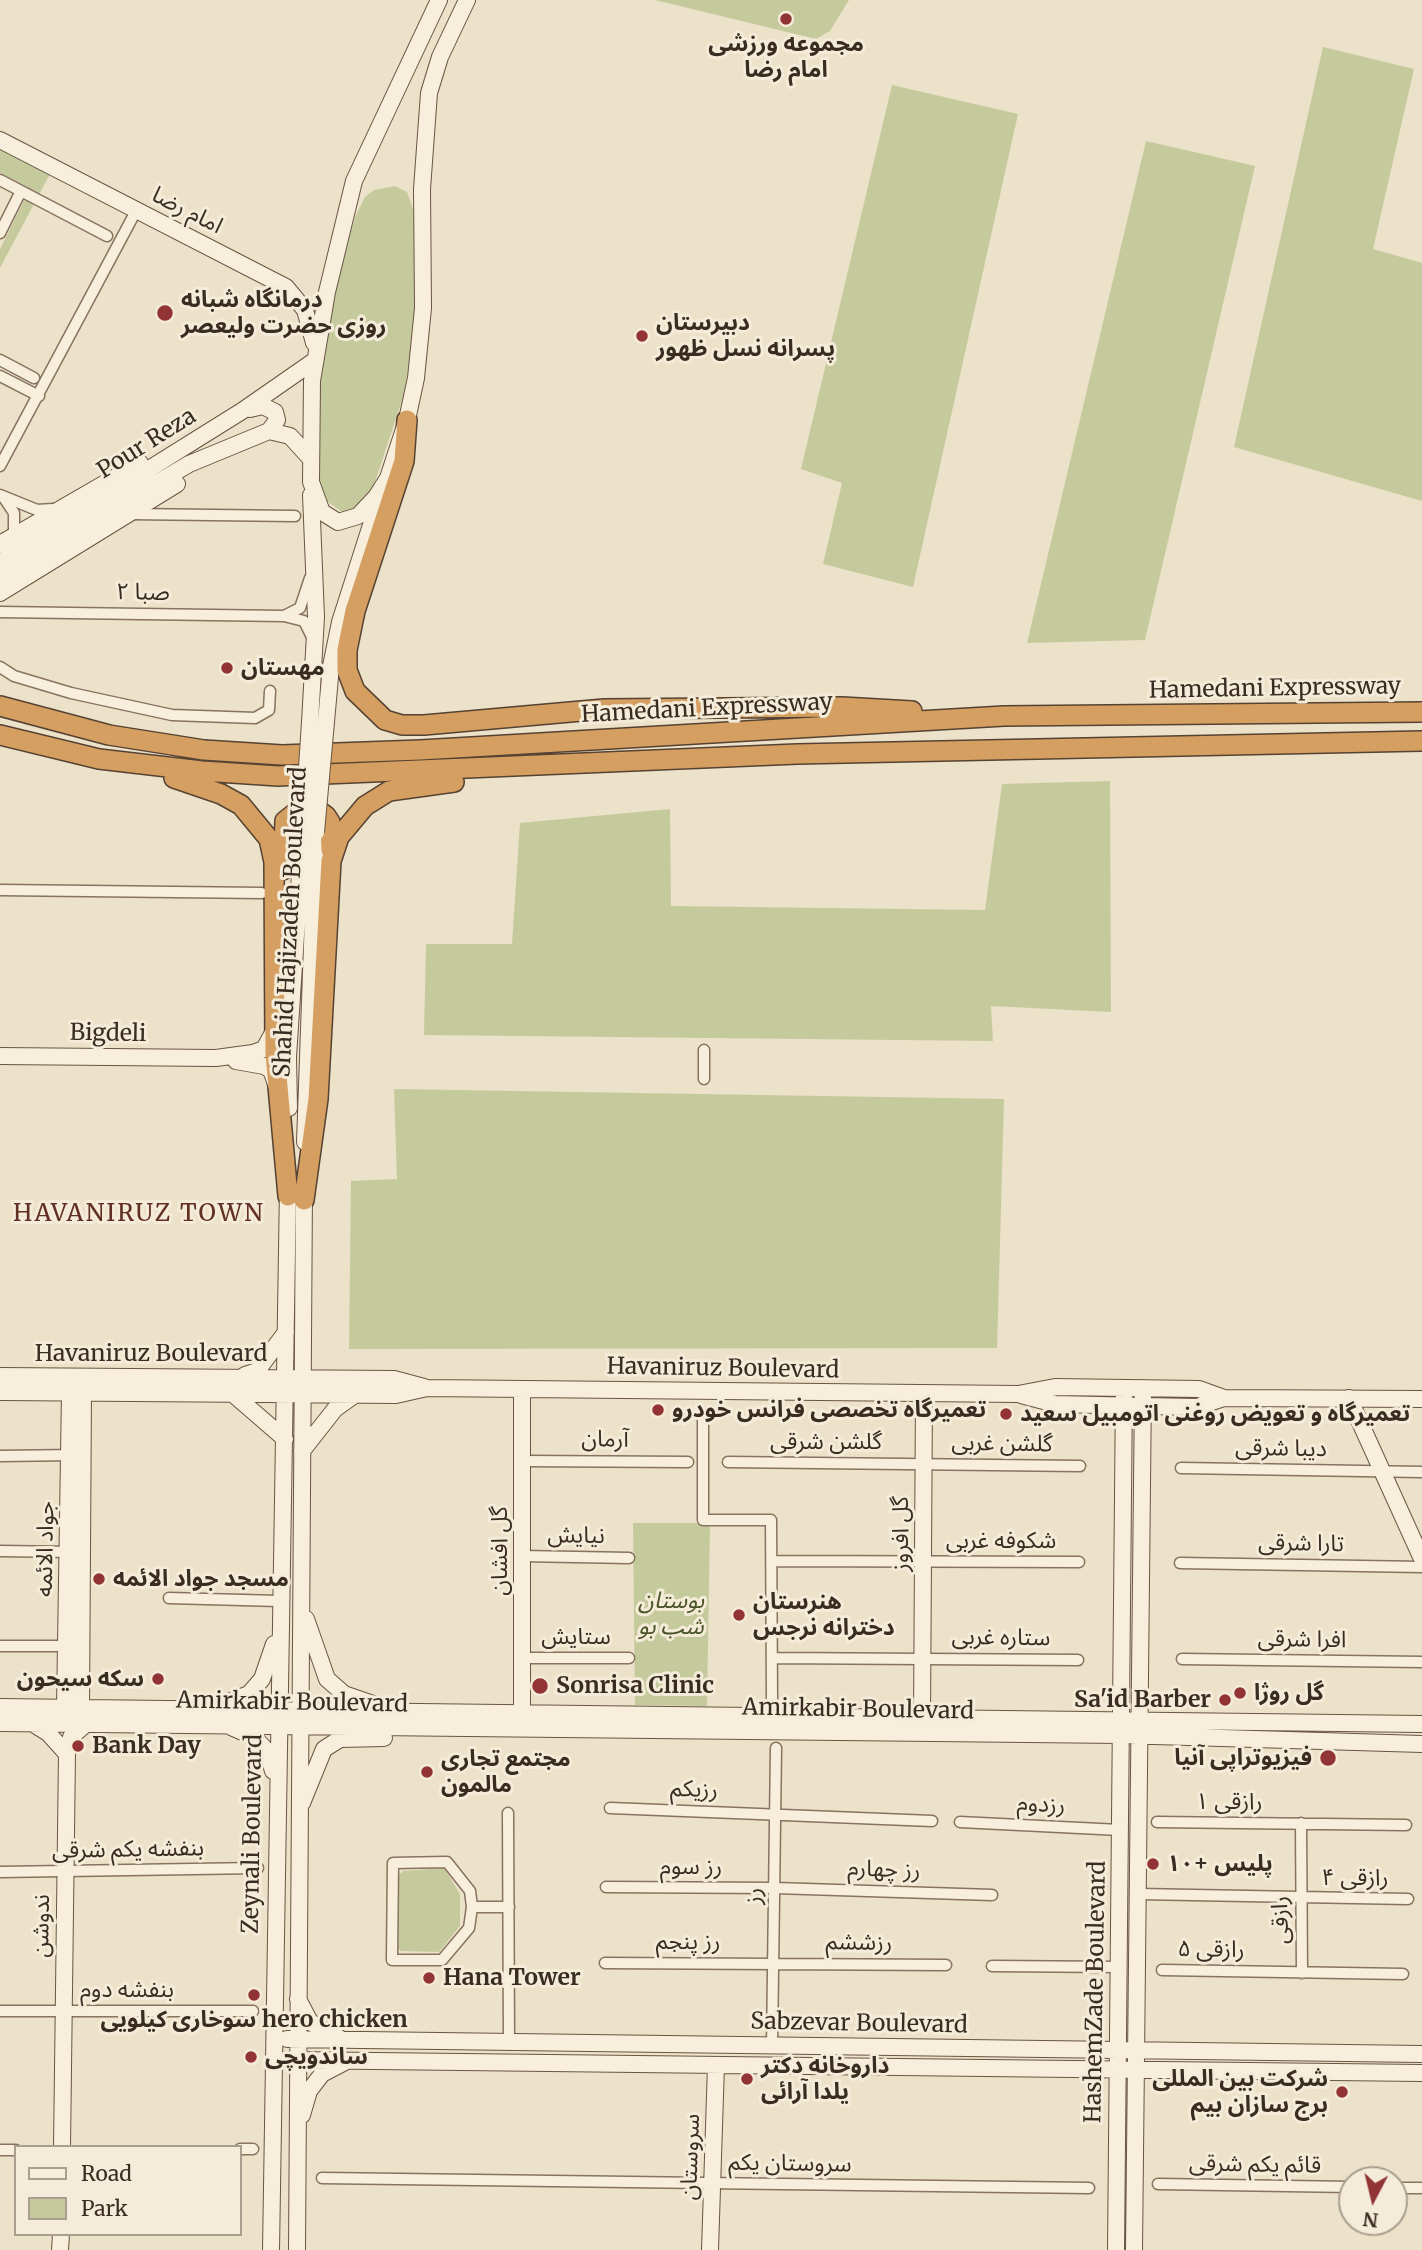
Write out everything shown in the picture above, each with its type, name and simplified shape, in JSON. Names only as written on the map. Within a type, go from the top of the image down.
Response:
[{"type":"highway","points":[[407,420],[404,461],[355,611],[347,650],[347,670],[355,691],[385,720],[402,725],[424,725],[546,712],[842,707],[1004,716]]},
{"type":"highway","name":"Hamedani Expressway","points":[[0,706],[109,735],[204,750],[282,755],[420,750],[1004,716],[1422,712]]},
{"type":"highway","name":"Hamedani Expressway","points":[[0,735],[99,759],[202,771],[278,776],[797,754],[1422,741]]},
{"type":"highway","points":[[331,861],[339,838],[350,820],[389,791],[449,782],[646,770],[797,754]]},
{"type":"highway","points":[[99,759],[195,783],[241,805],[258,823],[269,839],[274,862],[277,974]]},
{"type":"highway","points":[[309,809],[326,816],[331,833],[331,861],[318,1099],[296,1198],[278,1093],[275,1029],[285,821],[292,813],[309,809]]},
{"type":"main road","points":[[315,358],[344,213],[366,152],[439,0]]},
{"type":"main road","name":"Shahid Hajizadeh Boulevard","points":[[318,722],[340,622],[407,420],[416,379],[423,308],[423,151],[429,93],[440,57],[467,0]]},
{"type":"main road","name":"امام رضا","points":[[0,140],[286,287],[305,310],[315,358]]},
{"type":"main road","name":"Shahid Hajizadeh Boulevard","points":[[285,1385],[296,1198],[310,830],[318,722],[313,654],[316,617],[310,458],[315,358]]},
{"type":"main road","name":"Pour Reza","points":[[0,562],[242,411],[315,358]]},
{"type":"main road","points":[[242,411],[270,407],[277,420],[269,431],[290,436],[310,458]]},
{"type":"main road","name":"Pour Reza","points":[[3,586],[189,464],[269,431]]},
{"type":"main road","points":[[7,540],[177,441],[202,436]]},
{"type":"main road","points":[[3,586],[177,484],[214,454]]},
{"type":"main road","points":[[311,482],[322,512],[338,522],[358,516],[368,508],[388,478]]},
{"type":"main road","points":[[216,1058],[264,1049],[275,1029]]},
{"type":"main road","name":"Bigdeli","points":[[0,1056],[216,1058]]},
{"type":"main road","points":[[216,1058],[264,1066],[271,1070],[278,1093]]},
{"type":"main road","name":"Shahid Hajizadeh Boulevard","points":[[296,1198],[303,1385]]},
{"type":"main road","points":[[238,1377],[257,1371],[287,1330]]},
{"type":"main road","name":"Havaniruz Boulevard","points":[[0,1376],[238,1377],[285,1385],[394,1379],[427,1388]]},
{"type":"main road","name":"Havaniruz Boulevard","points":[[0,1392],[233,1394],[285,1385]]},
{"type":"main road","name":"Zeynali Boulevard","points":[[271,2250],[279,1595],[285,1385]]},
{"type":"main road","name":"Havaniruz Boulevard","points":[[303,1385],[356,1394],[396,1395],[427,1388],[924,1394],[1018,1394],[1055,1387],[1143,1388],[1199,1389],[1224,1398]]},
{"type":"main road","name":"Zeynali Boulevard","points":[[297,2250],[296,1995],[303,1385]]},
{"type":"main road","name":"HashemZade Boulevard","points":[[1116,2250],[1124,1388]]},
{"type":"main road","name":"HashemZade Boulevard","points":[[1134,2250],[1143,1388]]},
{"type":"main road","name":"گل افشان","points":[[522,1389],[522,1713]]},
{"type":"main road","name":"جواد الائمه","points":[[76,1392],[74,1646],[78,1713]]},
{"type":"main road","points":[[233,1394],[285,1439]]},
{"type":"main road","points":[[302,1451],[335,1409],[356,1394]]},
{"type":"main road","name":"گل افروز","points":[[922,1717],[924,1394]]},
{"type":"main road","name":"Havaniruz Boulevard","points":[[1018,1394],[1055,1404],[1196,1407],[1224,1398],[1422,1399]]},
{"type":"main road","points":[[1349,1398],[1422,1559]]},
{"type":"main road","points":[[211,1716],[249,1694],[262,1679],[273,1651],[279,1595]]},
{"type":"main road","points":[[301,1598],[327,1679],[344,1694],[367,1704],[420,1711]]},
{"type":"main road","name":"Amirkabir Boulevard","points":[[0,1707],[78,1713],[278,1717],[520,1730],[1121,1727]]},
{"type":"main road","name":"Amirkabir Boulevard","points":[[299,1718],[420,1711],[922,1717],[1422,1744]]},
{"type":"main road","points":[[67,1754],[78,1713]]},
{"type":"main road","name":"Amirkabir Boulevard","points":[[0,1723],[31,1722],[78,1713]]},
{"type":"main road","points":[[211,1716],[254,1737],[267,1751],[273,1771],[278,1812]]},
{"type":"main road","points":[[31,1722],[48,1733],[67,1754]]},
{"type":"main road","name":"Amirkabir Boulevard","points":[[1141,1728],[1422,1724]]},
{"type":"main road","points":[[298,1815],[319,1758],[324,1749],[340,1739],[432,1739],[520,1730]]},
{"type":"main road","name":"ندوشن","points":[[62,2145],[67,1754]]},
{"type":"main road","points":[[296,1995],[310,2022],[324,2032],[347,2040]]},
{"type":"main road","name":"Sabzevar Boulevard","points":[[274,2039],[1422,2054]]},
{"type":"main road","name":"Sabzevar Boulevard","points":[[274,2060],[1422,2073]]},
{"type":"main road","points":[[296,2131],[310,2091],[322,2074],[349,2061]]},
{"type":"main road","name":"سروستان","points":[[710,2250],[716,2065]]},
{"type":"street","points":[[0,180],[107,236]]},
{"type":"street","points":[[0,233],[21,191]]},
{"type":"street","points":[[0,466],[136,211]]},
{"type":"street","points":[[0,360],[34,377]]},
{"type":"street","points":[[0,376],[39,396]]},
{"type":"street","points":[[1,495],[37,510],[65,507]]},
{"type":"street","points":[[1,495],[14,513],[7,540]]},
{"type":"street","points":[[129,514],[295,516]]},
{"type":"street","points":[[284,616],[300,608],[305,599],[314,553]]},
{"type":"street","points":[[0,613],[3,586]]},
{"type":"street","name":"صبا ۲","points":[[0,613],[284,616]]},
{"type":"street","points":[[284,616],[304,621],[309,628],[313,654]]},
{"type":"street","points":[[0,667],[14,676],[71,693],[172,715],[255,718],[269,710],[270,691]]},
{"type":"street","points":[[0,890],[262,893]]},
{"type":"street","points":[[704,1050],[704,1079]]},
{"type":"street","points":[[703,1413],[703,1520],[771,1520],[772,1699]]},
{"type":"street","points":[[0,1456],[76,1455]]},
{"type":"street","name":"آرمان","points":[[523,1461],[688,1462]]},
{"type":"street","name":"گلشن شرقی","points":[[728,1462],[924,1464]]},
{"type":"street","name":"گلشن غربی","points":[[924,1464],[1080,1466]]},
{"type":"street","name":"دیبا شرقی","points":[[1181,1468],[1422,1472]]},
{"type":"street","points":[[0,1551],[75,1552]]},
{"type":"street","name":"نیایش","points":[[522,1556],[629,1558]]},
{"type":"street","name":"شکوفه غربی","points":[[772,1561],[1079,1562]]},
{"type":"street","name":"تارا شرقی","points":[[1180,1563],[1422,1567]]},
{"type":"street","points":[[169,1598],[279,1595]]},
{"type":"street","points":[[0,1646],[74,1646]]},
{"type":"street","name":"ستایش","points":[[522,1658],[629,1658]]},
{"type":"street","name":"ستاره غربی","points":[[773,1658],[1078,1660]]},
{"type":"street","name":"افرا شرقی","points":[[1182,1659],[1422,1662]]},
{"type":"street","name":"رز","points":[[772,2046],[776,1748]]},
{"type":"street","name":"رزیکم","points":[[610,1808],[775,1813]]},
{"type":"street","points":[[508,1813],[509,2042]]},
{"type":"street","points":[[775,1813],[932,1821]]},
{"type":"street","name":"رزدوم","points":[[960,1822],[1121,1830]]},
{"type":"street","name":"رازقی ۱","points":[[1157,1822],[1406,1825]]},
{"type":"street","name":"رازقی","points":[[1301,1823],[1302,1973]]},
{"type":"street","points":[[447,1861],[470,1891],[472,1907],[469,1928],[442,1960],[392,1960],[393,1863],[447,1861]]},
{"type":"street","name":"بنفشه یکم شرقی","points":[[0,1872],[258,1868]]},
{"type":"street","name":"رز سوم","points":[[606,1887],[775,1888]]},
{"type":"street","name":"رز چهارم","points":[[775,1888],[992,1895]]},
{"type":"street","name":"رازقی ۴","points":[[1139,1894],[1408,1899]]},
{"type":"street","points":[[472,1907],[509,1907]]},
{"type":"street","name":"رز پنجم","points":[[605,1964],[772,1964]]},
{"type":"street","name":"رزششم","points":[[772,1964],[946,1965]]},
{"type":"street","points":[[992,1966],[1119,1967]]},
{"type":"street","name":"رازقی ۵","points":[[1162,1970],[1403,1974]]},
{"type":"street","name":"بنفشه دوم","points":[[0,2011],[253,2011]]},
{"type":"street","points":[[242,2149],[253,2148]]},
{"type":"street","name":"سروستان یکم","points":[[322,2178],[1088,2188]]},
{"type":"street","name":"قائم یکم شرقی","points":[[1158,2184],[1338,2187]]},
{"type":"green space","name":"مجموعه ورزشی امام رضا","points":[[655,0],[849,0],[830,31],[816,39]]},
{"type":"green space","points":[[1323,47],[1414,69],[1373,249],[1422,263],[1422,501],[1234,447]]},
{"type":"green space","points":[[892,85],[1018,114],[913,587],[823,564],[842,483],[801,469]]},
{"type":"green space","points":[[1146,141],[1255,166],[1145,640],[1027,643]]},
{"type":"green space","points":[[0,146],[51,172],[0,268],[0,249],[24,201],[32,194],[26,186],[0,173]]},
{"type":"green space","points":[[395,186],[407,192],[413,209],[416,256],[414,324],[405,391],[373,488],[350,512],[342,512],[327,501],[318,484],[316,454],[320,384],[334,289],[355,217],[365,197],[374,190]]},
{"type":"green space","points":[[1110,781],[1111,1012],[991,1006],[993,1041],[424,1035],[426,944],[512,944],[520,823],[670,809],[671,906],[985,910],[1002,784]]},
{"type":"green space","points":[[394,1089],[1004,1099],[997,1348],[349,1349],[351,1181],[397,1179]]},
{"type":"green space","name":"بوستان شب بو","points":[[633,1523],[710,1523],[707,1706],[635,1705]]},
{"type":"green space","points":[[444,1868],[460,1894],[460,1926],[439,1952],[401,1951],[398,1948],[399,1875],[403,1871]]},
{"type":"place","name":"مجموعه ورزشی امام رضا","points":[[786,19]]},
{"type":"place","name":"درمانگاه شبانه روزی حضرت ولیعصر","points":[[165,313]]},
{"type":"place","name":"دبیرستان پسرانه نسل ظهور","points":[[642,336]]},
{"type":"place","name":"مهستان","points":[[227,668]]},
{"type":"place","name":"تعمیرگاه تخصصی فرانس خودرو","points":[[658,1410]]},
{"type":"place","name":"تعمیرگاه و تعویض روغنی اتومبیل سعید","points":[[1006,1414]]},
{"type":"place","name":"مسجد جواد الائمه","points":[[99,1579]]},
{"type":"place","name":"هنرستان دخترانه نرجس","points":[[739,1615]]},
{"type":"place","name":"سکه سیحون","points":[[158,1679]]},
{"type":"place","name":"Sonrisa Clinic","points":[[540,1686]]},
{"type":"place","name":"گل روژا","points":[[1240,1693]]},
{"type":"place","name":"Sa'id Barber","points":[[1225,1700]]},
{"type":"place","name":"Bank Day","points":[[78,1746]]},
{"type":"place","name":"فیزیوتراپی آنیا","points":[[1328,1758]]},
{"type":"place","name":"مجتمع تجاری مالمون","points":[[427,1772]]},
{"type":"place","name":"پلیس +۱۰","points":[[1153,1864]]},
{"type":"place","name":"Hana Tower","points":[[429,1978]]},
{"type":"place","name":"سوخاری کیلویی hero chicken","points":[[254,1995]]},
{"type":"place","name":"ساندویچی","points":[[251,2057]]},
{"type":"place","name":"داروخانه دکتر یلدا آرائی","points":[[747,2079]]},
{"type":"place","name":"شرکت بین المللی برج سازان بیم","points":[[1342,2092]]},
{"type":"district","name":"HAVANIRUZ TOWN","points":[[139,1214]]}]
